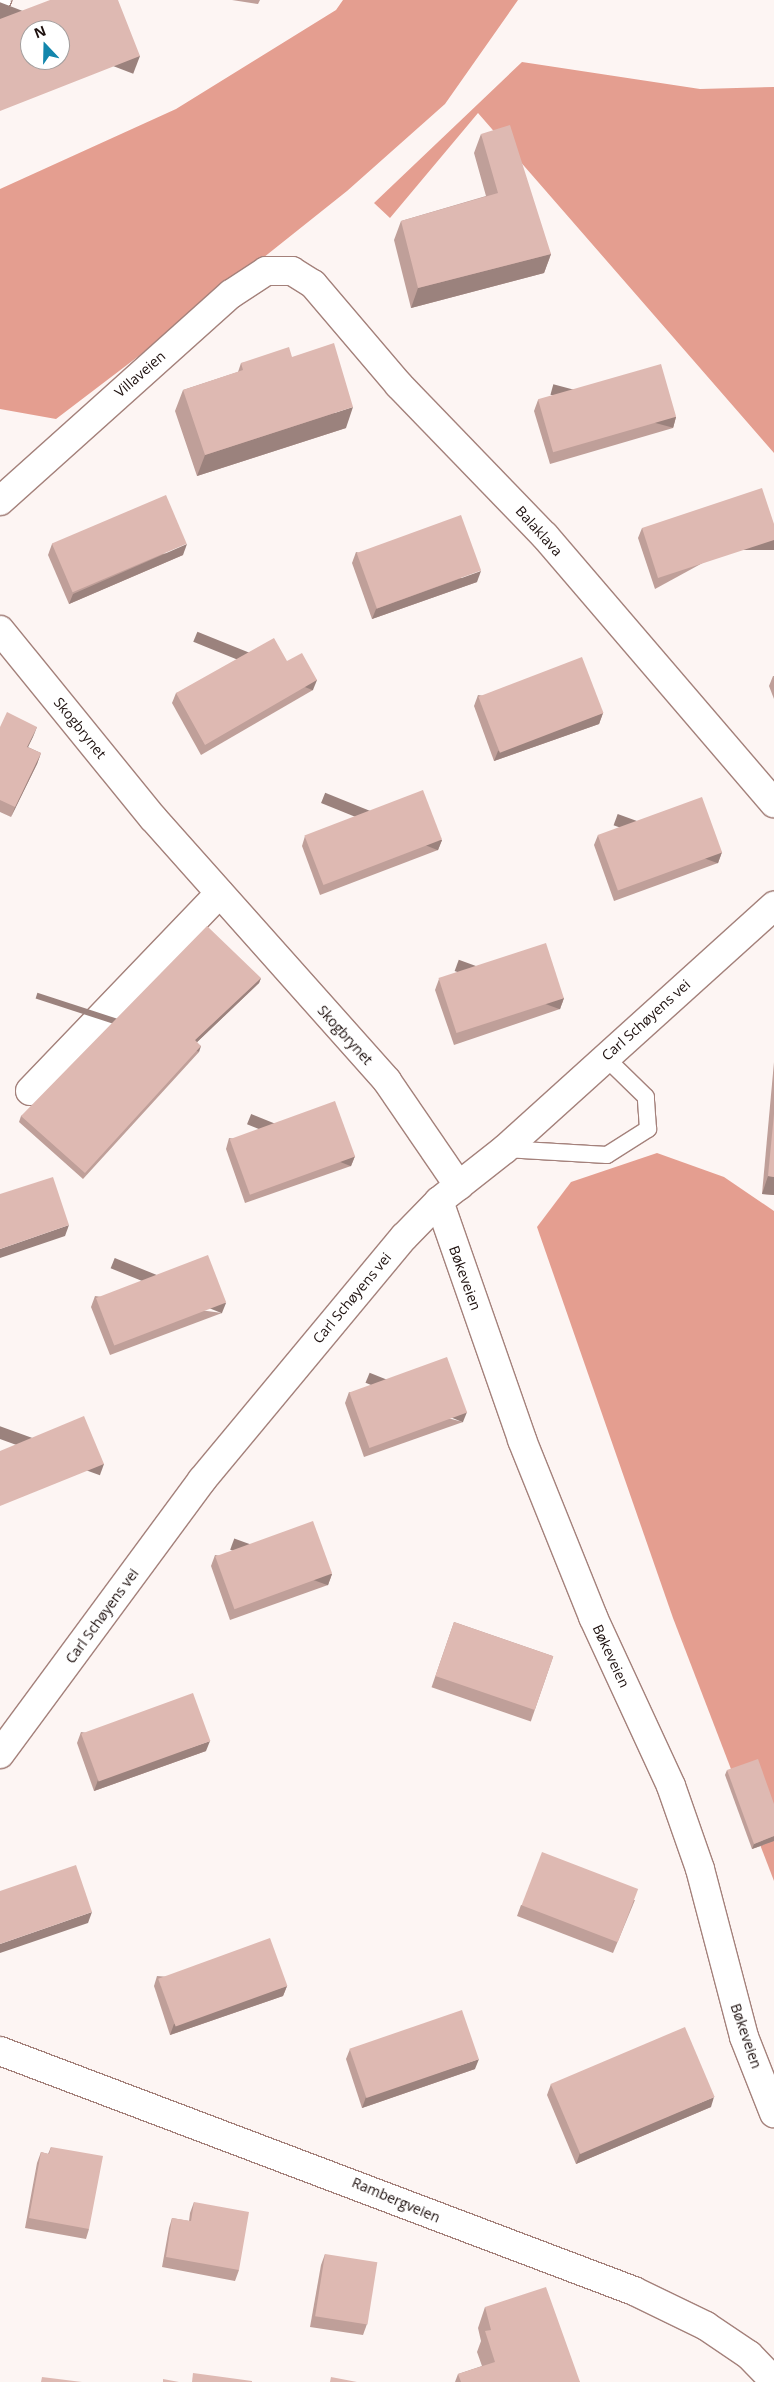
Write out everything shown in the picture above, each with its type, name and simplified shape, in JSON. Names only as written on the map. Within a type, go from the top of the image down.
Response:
[{"type":"street","name":"Villaveien","points":[[0,501],[231,294],[266,271],[292,271]]},
{"type":"street","name":"Balaklava","points":[[292,271],[313,284],[400,385],[544,536],[774,803]]},
{"type":"street","name":"Skogbrynet","points":[[0,630],[220,893],[387,1081],[449,1193]]},
{"type":"street","points":[[30,1091],[220,893]]},
{"type":"street","name":"Carl Schøyens vei","points":[[0,1754],[202,1480],[351,1296],[449,1193],[505,1149],[774,906]]},
{"type":"street","name":"Bøkeveien","points":[[449,1193],[522,1440],[593,1617],[671,1786],[700,1868],[744,2037],[774,2113]]},
{"type":"street","name":"Rambergveien","points":[[0,2051],[634,2291],[706,2326],[749,2356],[774,2381]]},
{"type":"lane","points":[[0,6],[3,0]]},
{"type":"lane","points":[[505,1149],[607,1155],[648,1129],[646,1098],[605,1057]]},
{"type":"shaded area","points":[[343,0],[518,0],[445,104],[347,191],[165,336],[56,419],[0,409],[0,189],[176,109],[336,10]]},
{"type":"shaded area","points":[[522,62],[700,89],[774,87],[774,453],[478,113],[390,218],[374,203]]},
{"type":"shaded area","points":[[657,1153],[724,1177],[774,1211],[774,1881],[673,1618],[537,1227],[571,1182]]},
{"type":"building","points":[[50,0],[118,0],[140,56],[0,111],[0,19]]},
{"type":"building","points":[[510,125],[551,254],[418,288],[401,221],[498,193],[481,134]]},
{"type":"building","points":[[334,343],[353,407],[205,455],[183,390],[243,370],[241,363],[289,347],[292,357]]},
{"type":"building","points":[[661,364],[676,417],[553,452],[538,399]]},
{"type":"building","points":[[762,488],[774,524],[774,540],[658,578],[642,528]]},
{"type":"building","points":[[166,495],[187,544],[73,592],[52,543]]},
{"type":"building","points":[[461,515],[481,570],[377,608],[357,553]]},
{"type":"building","points":[[274,638],[287,661],[302,653],[317,680],[205,745],[176,693]]},
{"type":"building","points":[[582,657],[604,713],[500,753],[478,697]]},
{"type":"building","points":[[7,712],[37,727],[27,747],[41,753],[15,807],[0,800],[0,727]]},
{"type":"building","points":[[423,790],[442,839],[323,885],[304,836]]},
{"type":"building","points":[[702,797],[722,852],[618,890],[598,835]]},
{"type":"building","points":[[207,926],[261,978],[195,1040],[201,1046],[85,1173],[21,1116]]},
{"type":"building","points":[[546,943],[564,998],[456,1033],[439,978]]},
{"type":"building","points":[[335,1101],[355,1156],[250,1195],[230,1139]]},
{"type":"building","points":[[774,1114],[774,1177],[768,1176]]},
{"type":"building","points":[[53,1177],[69,1225],[0,1249],[0,1194]]},
{"type":"building","points":[[208,1255],[226,1303],[114,1346],[96,1298]]},
{"type":"building","points":[[447,1357],[467,1412],[369,1448],[349,1393]]},
{"type":"building","points":[[84,1416],[104,1464],[0,1506],[0,1451]]},
{"type":"building","points":[[313,1521],[332,1574],[234,1609],[215,1557]]},
{"type":"building","points":[[454,1622],[553,1656],[535,1710],[435,1676]]},
{"type":"building","points":[[193,1693],[210,1741],[99,1782],[81,1734]]},
{"type":"building","points":[[758,1759],[774,1804],[774,1836],[754,1844],[727,1770]]},
{"type":"building","points":[[542,1852],[638,1889],[618,1942],[522,1905]]},
{"type":"building","points":[[76,1865],[92,1912],[0,1944],[0,1891]]},
{"type":"building","points":[[270,1938],[287,1986],[176,2027],[158,1979]]},
{"type":"building","points":[[462,2010],[479,2059],[366,2098],[349,2049]]},
{"type":"building","points":[[685,2027],[715,2097],[580,2154],[551,2084]]},
{"type":"building","points":[[51,2147],[103,2156],[89,2229],[29,2218],[41,2152],[49,2154]]},
{"type":"building","points":[[194,2202],[249,2212],[239,2270],[166,2257],[172,2218],[191,2221]]},
{"type":"building","points":[[325,2254],[377,2262],[367,2325],[315,2316]]},
{"type":"building","points":[[546,2287],[580,2382],[461,2382],[458,2374],[495,2362],[485,2331],[491,2330],[485,2307]]},
{"type":"building","points":[[193,2373],[252,2381],[252,2382],[192,2382]]},
{"type":"building","points":[[42,2377],[82,2382],[41,2382]]},
{"type":"building","points":[[331,2377],[357,2382],[330,2382]]},
{"type":"building","points":[[163,2379],[179,2382],[163,2382]]}]
